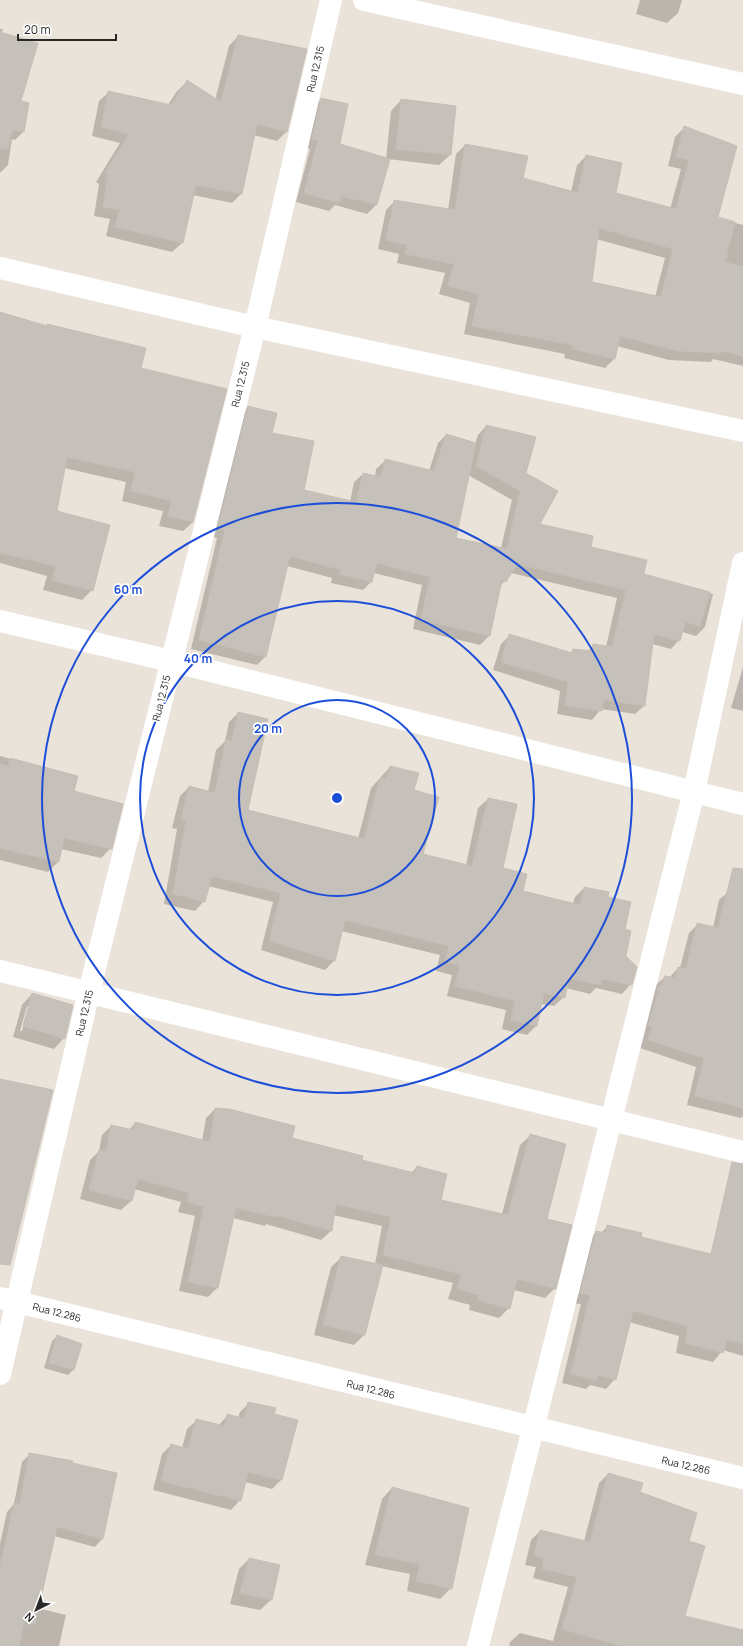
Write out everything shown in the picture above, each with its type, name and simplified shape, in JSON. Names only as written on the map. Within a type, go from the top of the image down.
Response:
[{"type":"street","name":"Rua 12.315","points":[[0,1374],[8,1300],[89,992],[255,327],[331,0]]},
{"type":"street","points":[[364,0],[743,84]]},
{"type":"street","points":[[0,268],[255,327],[743,431]]},
{"type":"street","points":[[478,1646],[694,792],[743,563]]},
{"type":"street","points":[[0,621],[171,661],[743,804]]},
{"type":"street","points":[[0,971],[743,1152]]},
{"type":"street","name":"Rua 12.286","points":[[8,1300],[743,1478]]},
{"type":"building","points":[[0,32],[38,43],[21,101],[29,103],[24,132],[13,130],[8,149],[0,148]]},
{"type":"building","points":[[238,35],[307,49],[287,132],[257,124],[242,194],[196,185],[183,243],[115,227],[119,210],[103,207],[108,175],[105,172],[129,134],[101,127],[108,91],[171,105],[187,80],[221,102]]},
{"type":"building","points":[[321,98],[348,104],[340,144],[390,159],[377,205],[341,196],[339,203],[304,193],[318,140],[312,139]]},
{"type":"building","points":[[401,99],[456,106],[451,155],[396,149]]},
{"type":"building","points":[[684,126],[737,146],[718,217],[735,222],[725,262],[743,267],[743,356],[722,351],[721,353],[678,351],[620,336],[615,359],[572,349],[573,345],[472,326],[479,294],[448,286],[454,264],[405,254],[407,245],[386,240],[394,200],[455,210],[465,144],[528,156],[523,178],[578,193],[586,155],[622,163],[616,193],[676,209],[689,160],[676,157]],"holes":[[[599,228],[673,249],[661,297],[592,282]]]},
{"type":"building","points":[[0,312],[47,326],[47,324],[146,348],[141,368],[227,389],[193,522],[168,516],[172,501],[131,491],[135,472],[67,457],[57,511],[110,525],[93,591],[52,580],[56,566],[0,553]]},
{"type":"building","points":[[248,406],[277,413],[272,433],[314,441],[304,490],[356,502],[363,473],[381,477],[385,459],[434,471],[446,434],[476,443],[456,538],[507,549],[520,491],[476,466],[486,425],[536,437],[526,473],[558,491],[540,524],[593,536],[591,547],[647,560],[644,574],[710,592],[700,626],[685,622],[680,641],[654,634],[645,706],[604,700],[602,711],[565,705],[568,682],[501,662],[509,634],[572,653],[573,649],[592,651],[593,644],[612,647],[626,590],[517,564],[506,582],[502,580],[490,636],[421,620],[430,577],[377,563],[372,582],[339,574],[341,570],[290,556],[266,657],[199,640],[225,529],[218,528]]},
{"type":"building","points":[[238,712],[268,719],[248,810],[364,839],[380,778],[386,779],[390,766],[419,773],[414,790],[439,797],[423,854],[472,866],[488,798],[517,804],[503,868],[527,874],[523,891],[580,905],[584,887],[609,892],[608,897],[631,902],[625,929],[631,931],[626,956],[637,967],[632,985],[602,979],[601,985],[569,978],[565,998],[544,993],[537,1026],[511,1020],[515,1001],[455,986],[460,965],[445,961],[449,946],[345,920],[335,961],[269,941],[281,893],[212,876],[205,902],[173,894],[186,820],[181,819],[189,786],[215,793],[226,739],[232,741]]},
{"type":"building","points":[[10,758],[78,776],[74,791],[123,804],[112,849],[64,838],[59,862],[0,848],[0,764],[8,766]]},
{"type":"building","points":[[733,868],[743,869],[743,1108],[695,1096],[704,1058],[648,1040],[652,1027],[648,1025],[659,990],[657,990],[658,986],[660,988],[665,976],[675,978],[678,967],[686,969],[697,923],[718,928]]},
{"type":"building","points":[[32,993],[73,1005],[65,1039],[23,1026]]},
{"type":"building","points":[[0,1079],[53,1090],[10,1265],[0,1264]]},
{"type":"building","points":[[215,1108],[229,1109],[295,1126],[292,1138],[363,1156],[362,1160],[415,1173],[417,1166],[447,1174],[441,1200],[508,1215],[530,1134],[566,1144],[547,1219],[572,1225],[556,1289],[517,1279],[510,1309],[478,1300],[479,1295],[457,1289],[461,1274],[383,1255],[391,1217],[336,1204],[332,1231],[275,1215],[275,1217],[236,1208],[218,1288],[188,1282],[204,1207],[187,1202],[190,1193],[138,1179],[132,1201],[89,1190],[99,1150],[106,1151],[111,1125],[133,1130],[135,1122],[210,1142]]},
{"type":"building","points":[[732,1162],[743,1164],[743,1344],[727,1340],[723,1353],[685,1343],[688,1326],[633,1311],[616,1380],[598,1375],[596,1380],[571,1374],[590,1295],[580,1293],[596,1231],[606,1233],[607,1225],[642,1233],[641,1237],[711,1254]]},
{"type":"building","points":[[341,1256],[383,1265],[365,1335],[323,1325]]},
{"type":"building","points":[[57,1335],[82,1344],[74,1370],[49,1363]]},
{"type":"building","points":[[248,1402],[276,1408],[274,1414],[298,1420],[282,1480],[248,1472],[241,1501],[161,1481],[171,1444],[188,1449],[196,1419],[225,1426],[227,1414],[244,1419]]},
{"type":"building","points":[[29,1453],[73,1461],[72,1463],[117,1473],[103,1539],[57,1527],[35,1624],[24,1621],[19,1646],[0,1646],[0,1567],[14,1503],[20,1504]]},
{"type":"building","points":[[608,1473],[643,1483],[640,1492],[697,1513],[689,1541],[705,1546],[685,1616],[743,1630],[743,1646],[621,1646],[562,1629],[577,1577],[542,1569],[544,1558],[534,1555],[540,1530],[590,1542]]},
{"type":"building","points":[[392,1487],[469,1508],[452,1589],[416,1581],[420,1564],[375,1555]]},
{"type":"building","points":[[249,1558],[280,1565],[272,1600],[240,1593]]}]
